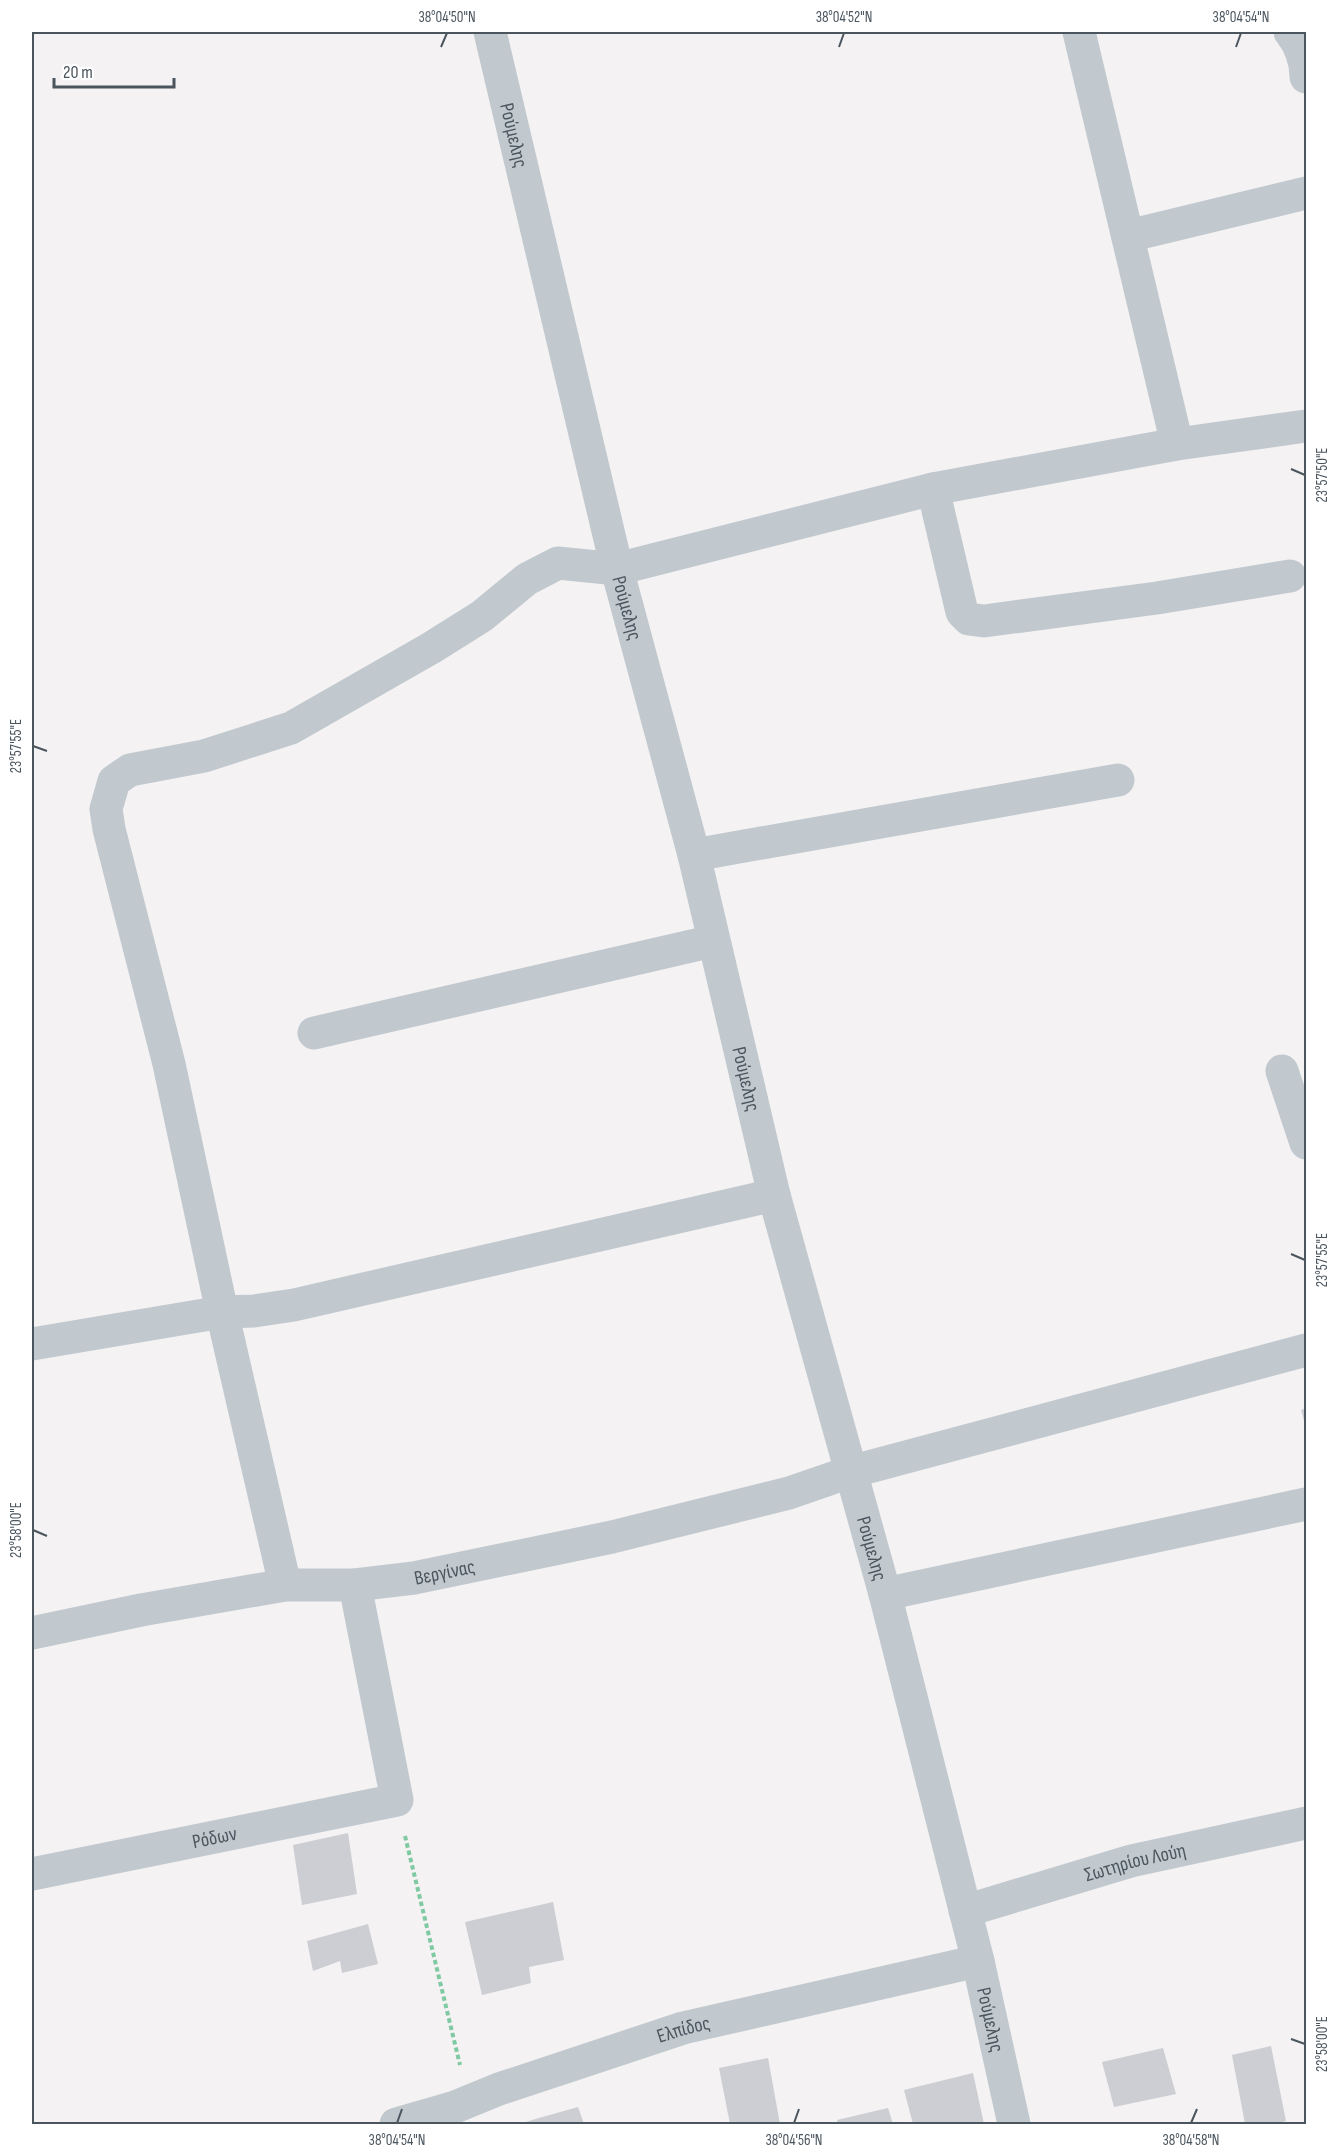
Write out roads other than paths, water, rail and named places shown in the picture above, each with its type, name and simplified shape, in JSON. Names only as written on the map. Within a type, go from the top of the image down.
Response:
[{"type":"street","name":"Ρούμελης","points":[[490,32],[617,569],[694,855],[774,1195],[885,1594],[978,1961],[1014,2124]]},
{"type":"street","points":[[1079,32],[1177,444]]},
{"type":"street","points":[[1290,32],[1296,39],[1306,66],[1306,77]]},
{"type":"street","points":[[1128,236],[1306,193]]},
{"type":"street","points":[[285,1585],[222,1312],[169,1064],[110,829],[106,809],[114,781],[130,770],[204,756],[291,728],[431,648],[482,616],[527,579],[558,563],[617,569],[933,489],[1177,444],[1306,426]]},
{"type":"street","points":[[933,489],[962,612],[969,619],[984,621],[1146,600],[1290,576]]},
{"type":"street","points":[[694,855],[1118,780]]},
{"type":"street","points":[[314,1033],[713,941]]},
{"type":"street","points":[[1282,1071],[1306,1143]]},
{"type":"street","points":[[32,1344],[222,1312],[254,1311],[294,1305],[774,1195]]},
{"type":"street","name":"Βεργίνας","points":[[32,1633],[141,1610],[285,1585],[355,1585],[414,1578],[612,1537],[789,1493],[850,1472],[1306,1350]]},
{"type":"street","points":[[885,1594],[1306,1504]]},
{"type":"street","name":"Ρόδων","points":[[32,1874],[397,1800],[355,1585]]},
{"type":"street","name":"Σωτηρίου Λούη","points":[[965,1911],[1131,1861],[1306,1823]]},
{"type":"street","name":"Ελπίδος","points":[[396,2124],[683,2028],[978,1961]]}]
